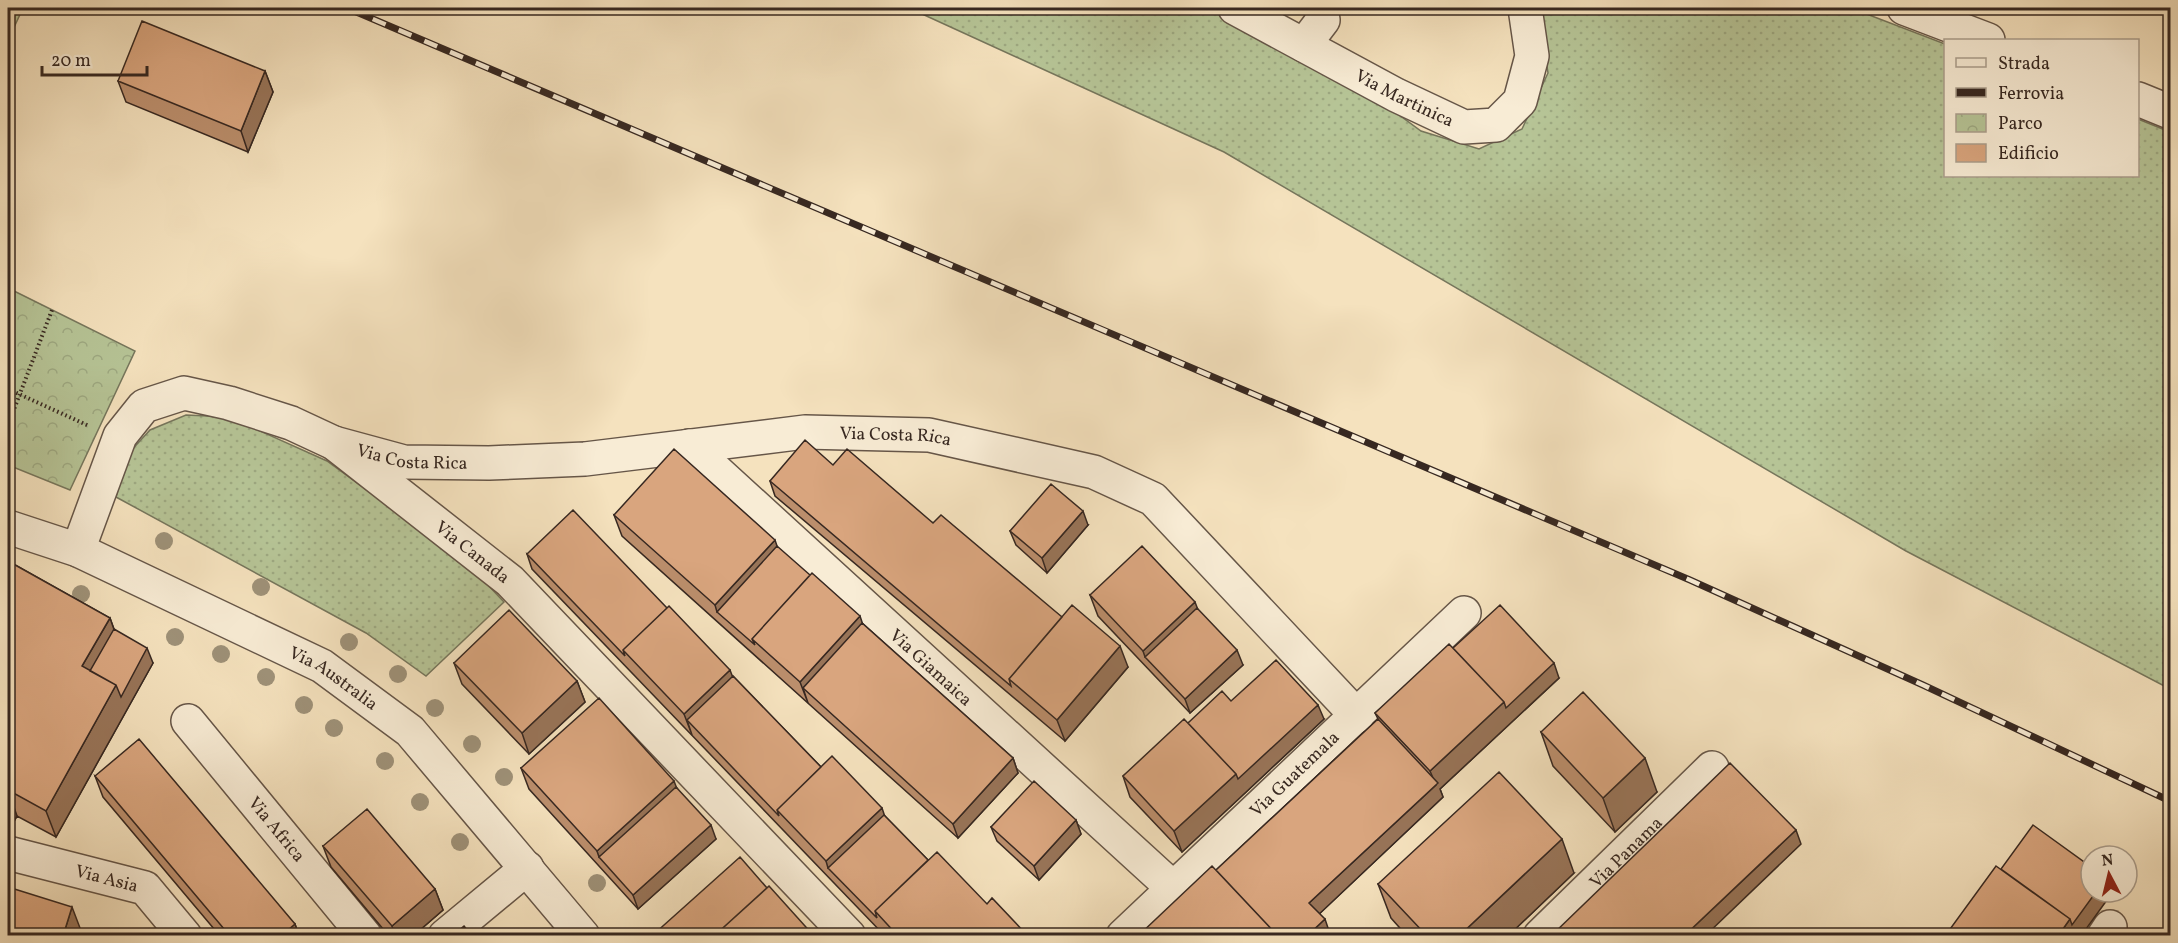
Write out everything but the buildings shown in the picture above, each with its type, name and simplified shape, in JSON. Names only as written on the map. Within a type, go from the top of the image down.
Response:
[{"type":"street","name":"Via Martinica","points":[[1235,8],[1396,96],[1464,127],[1496,125],[1520,101],[1532,56],[1525,8]]},
{"type":"street","points":[[1304,45],[1323,20],[1322,8]]},
{"type":"street","points":[[1904,8],[1985,39]]},
{"type":"street","points":[[2139,99],[2170,112]]},
{"type":"street","name":"Via Canada","points":[[78,549],[120,436],[144,406],[184,393],[229,403],[291,423],[334,443],[510,581],[849,936]]},
{"type":"street","name":"Via Costa Rica","points":[[334,443],[404,462],[489,463],[585,459],[806,432],[928,435],[1094,471],[1153,499],[1357,716]]},
{"type":"street","name":"Via Giamaica","points":[[689,446],[1174,889]]},
{"type":"street","name":"Via Australia","points":[[8,527],[78,549],[322,666],[410,731],[583,936]]},
{"type":"street","name":"Via Guatemala","points":[[1123,936],[1464,613]]},
{"type":"street","name":"Via Africa","points":[[188,721],[365,936]]},
{"type":"street","name":"Via Panama","points":[[1540,936],[1712,768]]},
{"type":"street","name":"Via Asia","points":[[8,853],[145,888],[185,936]]},
{"type":"street","points":[[445,936],[527,868]]},
{"type":"path","points":[[8,22],[13,8]]},
{"type":"path","points":[[8,425],[52,310]]},
{"type":"path","points":[[8,390],[98,430]]},
{"type":"green space","points":[[8,8],[23,8],[10,36],[8,35]]},
{"type":"green space","points":[[909,8],[1231,8],[1304,45],[1421,131],[1479,149],[1522,129],[1548,73],[1538,8],[1851,8],[1944,44],[1944,177],[2139,177],[2139,119],[2170,132],[2170,689],[1906,551],[1224,152]]},
{"type":"green space","points":[[8,288],[135,351],[70,490],[8,465]]},
{"type":"green space","points":[[186,415],[229,417],[327,461],[468,564],[504,602],[426,676],[366,633],[116,497],[127,455],[150,430]]},
{"type":"railway","points":[[347,8],[1690,580],[1923,685],[2170,801]]}]
